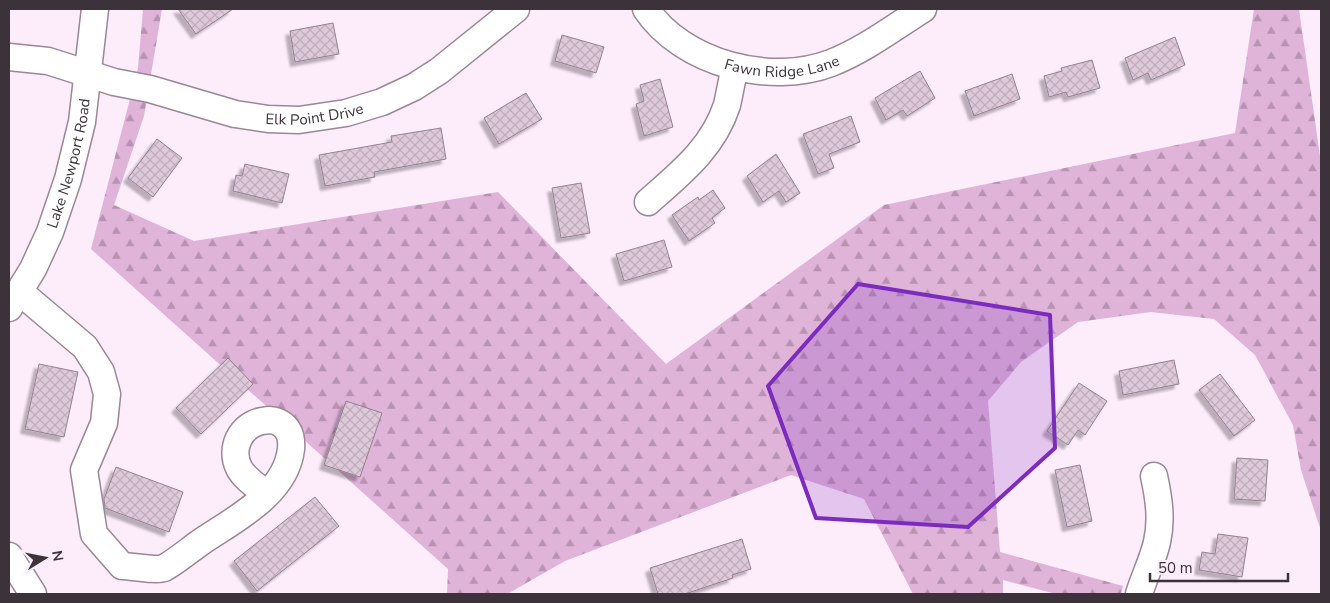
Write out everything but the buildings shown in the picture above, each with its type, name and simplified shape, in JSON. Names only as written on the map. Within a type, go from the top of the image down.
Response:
[{"type":"street","name":"Lake Newport Road","points":[[14,300],[34,269],[50,232],[68,179],[82,122],[95,9]]},
{"type":"street","name":"Elk Point Drive","points":[[9,57],[48,61],[114,82],[150,89],[235,114],[268,119],[299,120],[333,116],[382,102],[414,87],[439,71],[516,9]]},
{"type":"street","name":"Fawn Ridge Lane","points":[[646,9],[670,34],[693,50],[716,61],[735,67],[773,72],[802,70],[829,63],[853,53],[923,9]]},
{"type":"street","points":[[648,202],[686,168],[706,146],[718,126],[727,105],[735,67]]},
{"type":"street","points":[[14,300],[85,347],[101,372],[107,394],[104,423],[84,470],[94,534],[122,566],[162,568],[251,508],[266,494]]},
{"type":"street","points":[[1139,594],[1157,544],[1160,520],[1159,498],[1154,476]]},
{"type":"street","points":[[9,556],[33,594]]},
{"type":"highlighted area","points":[[858,284],[1050,315],[1055,448],[968,527],[816,518],[768,386]]},
{"type":"green space","points":[[143,9],[162,9],[144,116],[114,205],[194,241],[498,192],[666,364],[884,205],[1235,133],[1254,9],[1299,9],[1321,163],[1321,531],[1301,470],[1293,425],[1255,355],[1214,319],[1151,312],[1078,322],[1021,362],[988,401],[1000,552],[1123,586],[1121,594],[1056,594],[1003,580],[1003,594],[913,594],[864,499],[791,475],[565,561],[507,594],[447,594],[448,569],[91,249],[138,68]]}]
